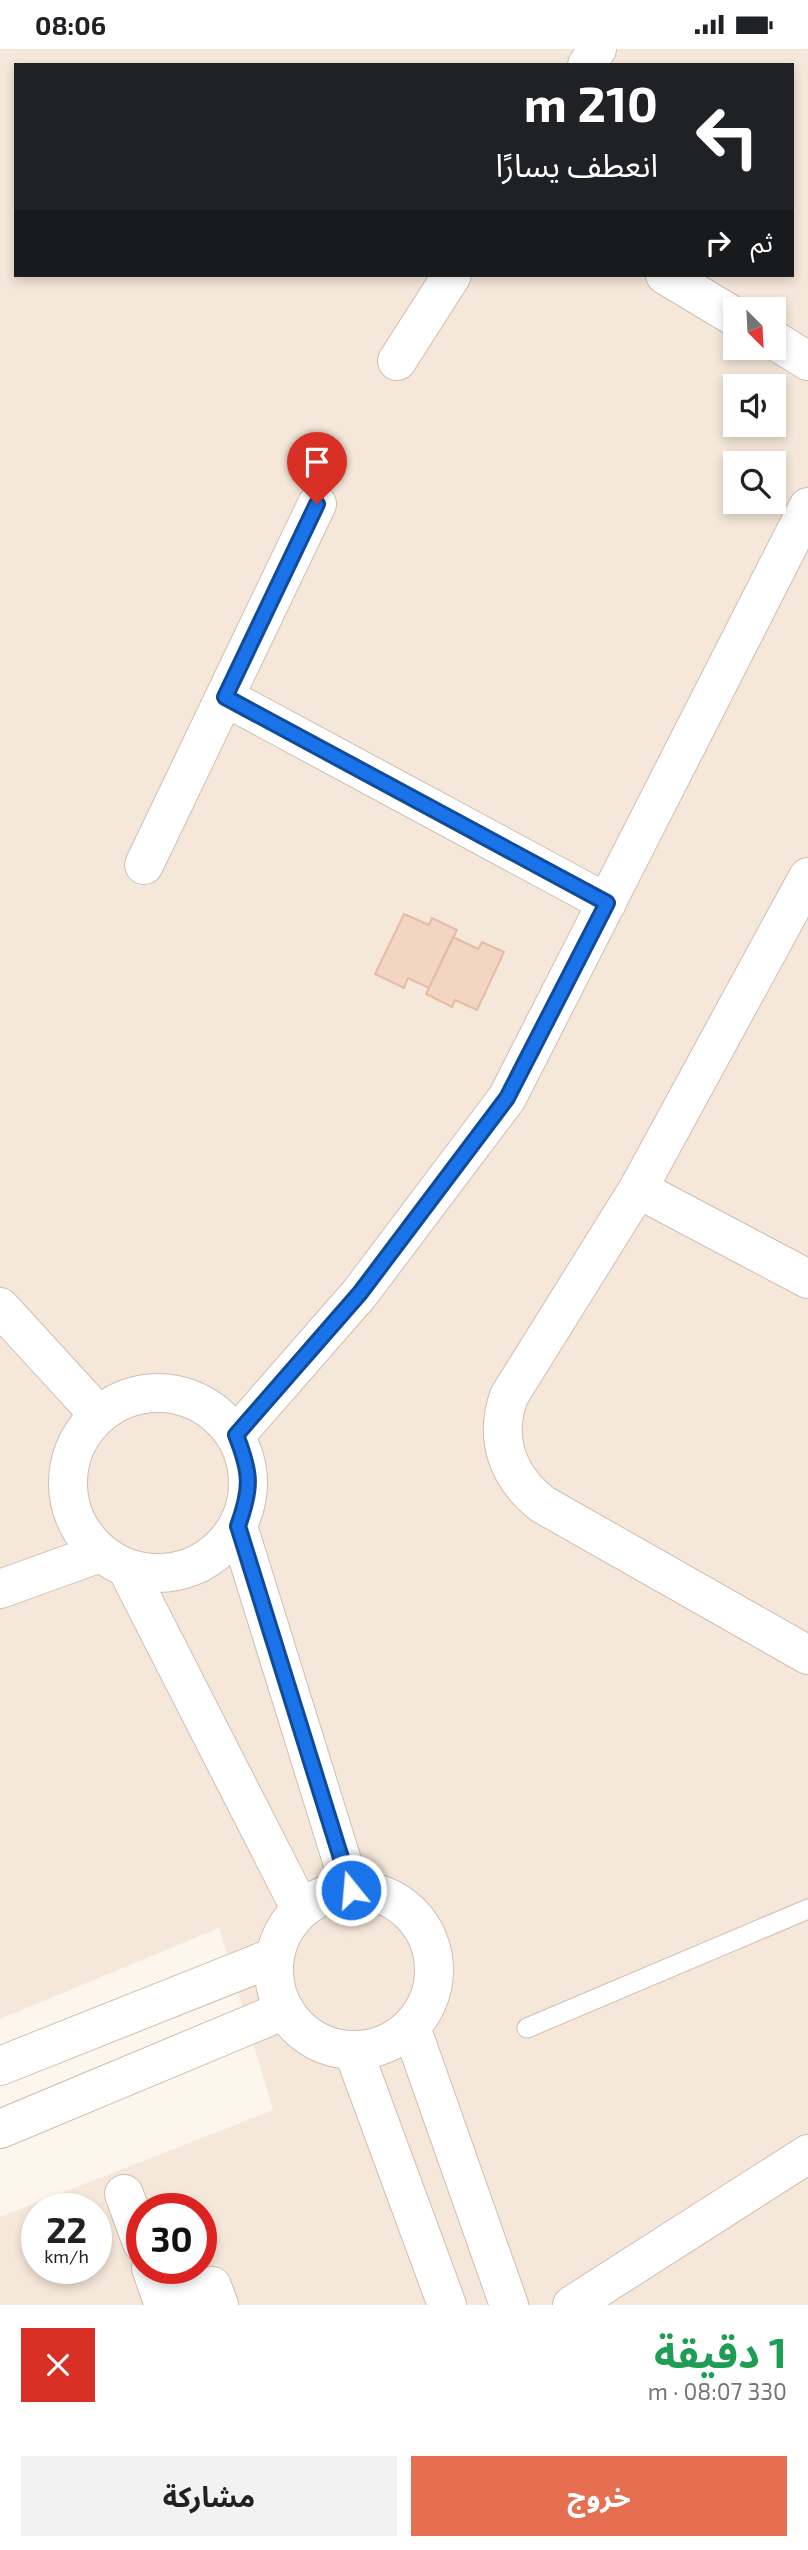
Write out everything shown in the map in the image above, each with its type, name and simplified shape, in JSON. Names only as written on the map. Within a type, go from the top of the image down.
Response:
[{"type":"street","points":[[397,361],[452,277]]},
{"type":"street","points":[[667,277],[723,310]]},
{"type":"street","points":[[786,347],[808,361]]},
{"type":"street","points":[[144,865],[317,504]]},
{"type":"street","points":[[236,1435],[360,1293],[507,1098],[808,507]]},
{"type":"street","points":[[225,697],[607,903]]},
{"type":"street","points":[[808,877],[638,1189],[509,1396],[502,1415],[505,1451],[520,1482],[542,1504],[808,1655]]},
{"type":"street","points":[[638,1189],[808,1279]]},
{"type":"street","points":[[0,1307],[98,1414]]},
{"type":"street","points":[[0,1588],[113,1561],[152,1574],[178,1572],[202,1562],[223,1546],[238,1526],[249,1496],[247,1464],[236,1435],[215,1412],[188,1397],[156,1392],[125,1398],[98,1414],[78,1439],[68,1468],[68,1500],[79,1529],[113,1561],[301,1910]]},
{"type":"street","points":[[238,1526],[351,1890]]},
{"type":"street","points":[[351,1890],[379,1894],[403,1906],[421,1926],[432,1951],[434,1978],[427,2005],[411,2027],[394,2040],[353,2050],[326,2045],[302,2031],[285,2010],[275,1985],[275,1957],[284,1931],[301,1910],[325,1896],[351,1890]]},
{"type":"street","points":[[0,2066],[275,1957]]},
{"type":"street","points":[[0,2129],[285,2010]]},
{"type":"street","points":[[411,2027],[509,2305]]},
{"type":"street","points":[[353,2050],[447,2305]]},
{"type":"street","points":[[572,2305],[808,2154]]},
{"type":"street","points":[[124,2194],[126,2199]]},
{"type":"street","points":[[156,2284],[163,2305],[212,2286],[219,2305]]},
{"type":"lane","points":[[527,2028],[808,1909]]},
{"type":"shaded area","points":[[0,49],[808,49],[808,2305],[0,2305],[0,2217],[21,2209],[21,2284],[112,2284],[112,2193],[61,2193],[273,2110],[219,1928],[0,2019]]},
{"type":"building","points":[[404,914],[429,925],[432,918],[457,930],[429,988],[408,978],[404,988],[375,974]]},
{"type":"building","points":[[453,937],[478,949],[482,942],[504,952],[477,1010],[455,1000],[452,1007],[426,994]]},
{"type":"route","points":[[317,504],[225,697],[607,903],[507,1098],[360,1293],[236,1435],[247,1464],[249,1496],[238,1526],[351,1890]]}]
